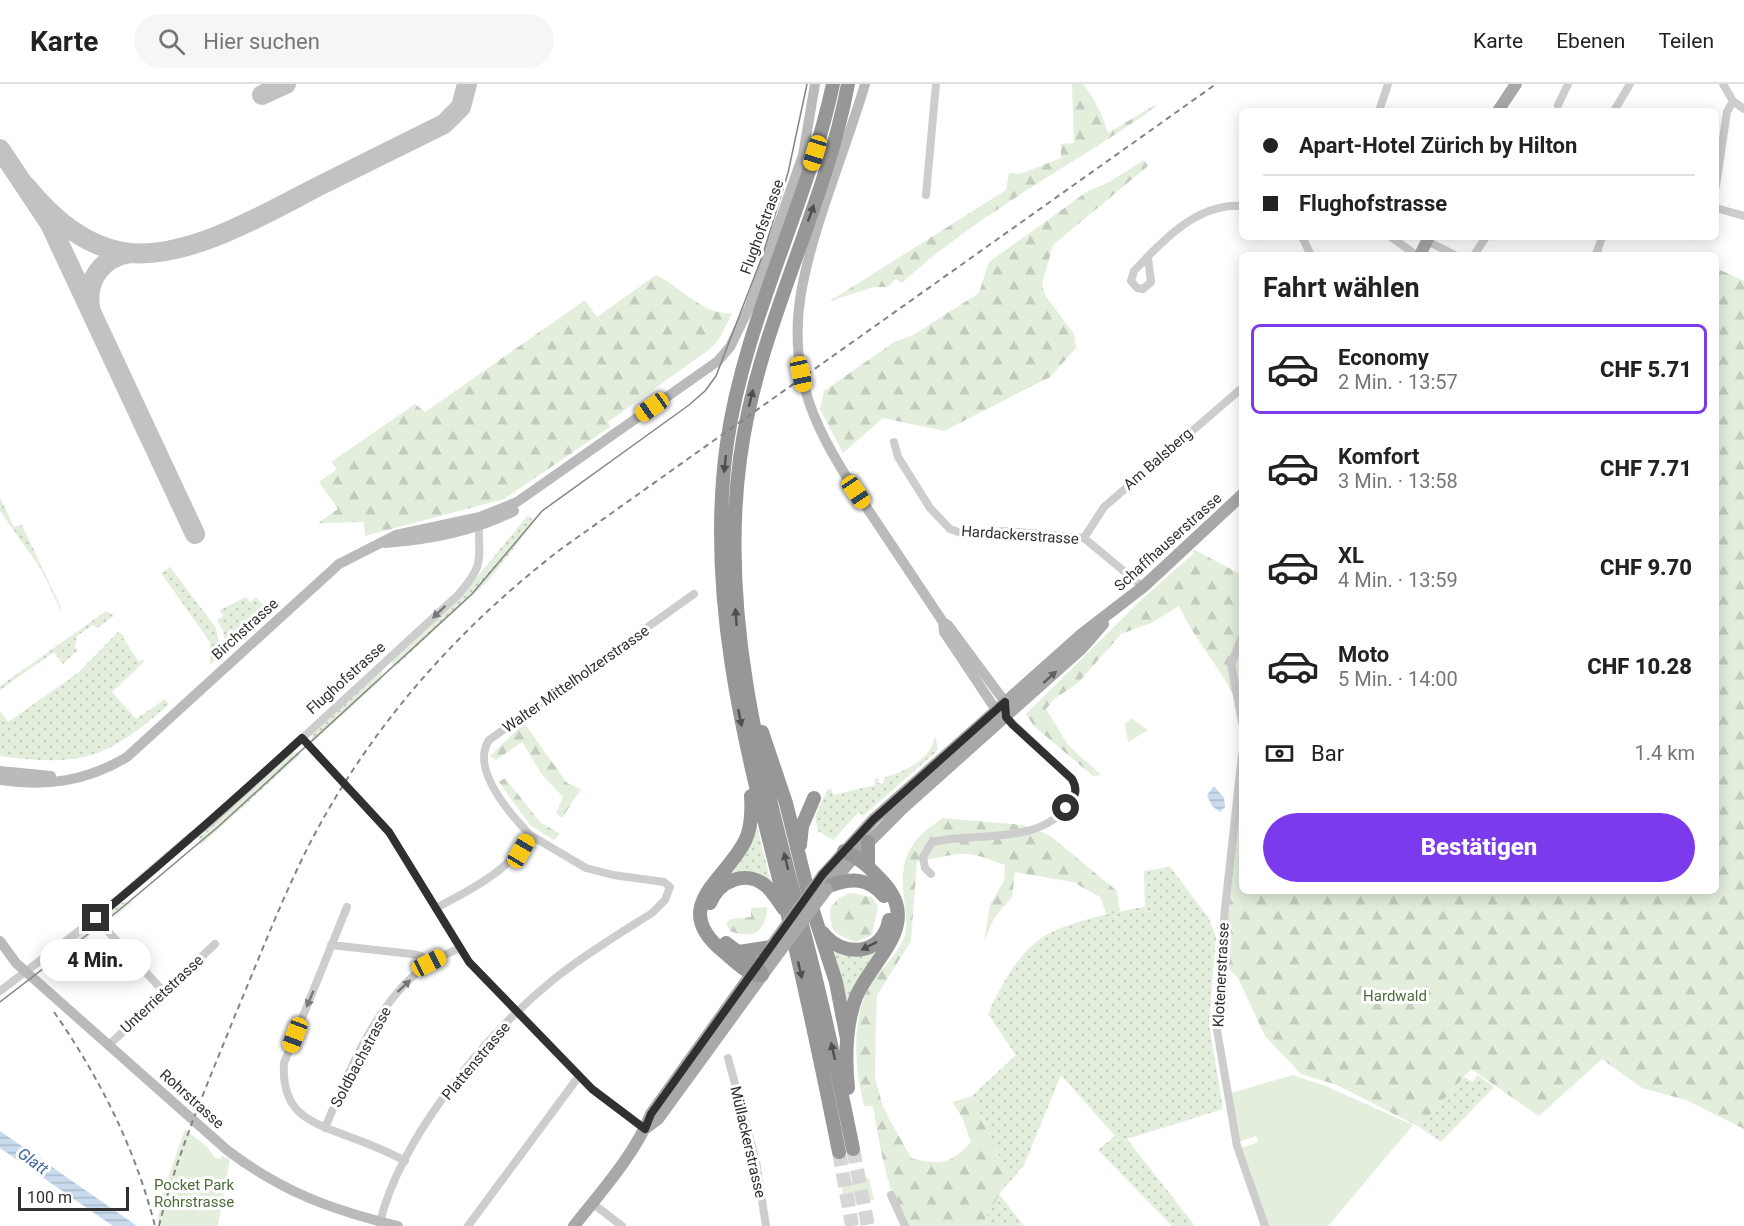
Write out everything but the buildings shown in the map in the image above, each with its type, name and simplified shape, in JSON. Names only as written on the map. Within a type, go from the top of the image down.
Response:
[{"type":"highway","points":[[833,84],[807,179],[742,366],[725,459],[720,540],[724,619],[733,682],[751,770],[849,1150]]},
{"type":"highway","points":[[848,84],[819,191],[763,350],[745,427],[737,483],[733,546],[737,626],[743,675],[764,775],[820,994],[849,1150]]},
{"type":"highway","points":[[743,675],[786,803],[799,859],[836,982],[847,1039],[849,1150]]},
{"type":"highway","points":[[751,770],[752,812],[747,835],[737,854],[708,888],[701,912],[703,926],[709,938],[757,972]]},
{"type":"highway","points":[[786,803],[803,806],[814,798],[802,826],[799,859]]},
{"type":"highway","points":[[868,842],[868,866]]},
{"type":"highway","points":[[847,1039],[856,996],[890,944],[898,919],[896,903],[890,890],[868,866],[849,856]]},
{"type":"highway","points":[[819,927],[830,941],[845,950],[857,951],[874,944],[886,932],[890,916],[885,897],[849,856]]},
{"type":"highway","points":[[757,972],[739,952],[718,936],[710,921],[710,903],[720,888],[736,879],[756,880],[769,890],[787,913]]},
{"type":"highway","points":[[826,883],[854,880],[872,883]]},
{"type":"highway","points":[[739,952],[773,950]]},
{"type":"main road","name":"Flughofstrasse","points":[[480,521],[536,491],[709,368],[730,347],[749,308],[803,155],[815,84]]},
{"type":"main road","points":[[865,84],[801,291],[797,333],[801,374],[809,405],[827,446],[942,622],[944,632],[1002,710]]},
{"type":"main road","points":[[1500,108],[1516,84]]},
{"type":"main road","name":"Schaffhauserstrasse","points":[[573,1226],[645,1129],[658,1119],[757,972],[849,856],[873,820],[1002,710],[1081,649],[1114,611],[1239,498]]},
{"type":"main road","name":"Birchstrasse","points":[[1,778],[76,774],[135,748],[339,564],[381,543],[401,542],[480,521]]},
{"type":"main road","name":"Schaffhauserstrasse","points":[[849,856],[868,842],[1002,710]]},
{"type":"main road","name":"Rohrstrasse","points":[[0,941],[16,963],[227,1150],[255,1171],[289,1191],[322,1205],[398,1226]]},
{"type":"street","points":[[926,195],[936,84]]},
{"type":"street","points":[[1379,108],[1388,84]]},
{"type":"street","points":[[1558,105],[1568,84]]},
{"type":"street","points":[[1616,108],[1630,84]]},
{"type":"street","points":[[1723,84],[1733,100],[1744,109]]},
{"type":"street","points":[[1719,166],[1727,112],[1733,100]]},
{"type":"street","points":[[1148,258],[1184,224],[1197,215],[1218,208],[1239,206]]},
{"type":"street","points":[[1719,209],[1744,216]]},
{"type":"street","points":[[1396,240],[1414,252]]},
{"type":"street","points":[[1430,240],[1450,252]]},
{"type":"street","name":"Am Balsberg","points":[[1083,537],[1104,507],[1239,391]]},
{"type":"street","name":"Hardackerstrasse","points":[[894,442],[898,457],[930,508],[950,529],[960,533],[1008,531],[1083,537],[1143,587]]},
{"type":"street","name":"Flughofstrasse","points":[[0,991],[115,903],[190,837],[210,823],[458,595],[476,568],[481,551],[480,521]]},
{"type":"street","name":"Walter Mittelholzerstrasse","points":[[670,890],[664,882],[613,875],[586,868],[530,835],[512,815],[483,765],[483,749],[489,740],[686,602],[694,594]]},
{"type":"street","points":[[1239,644],[1232,659],[1231,670],[1239,708]]},
{"type":"street","points":[[931,874],[925,868],[923,857],[932,842],[1024,832],[1053,820],[1076,794],[1077,788],[1072,779],[1002,710]]},
{"type":"street","points":[[302,738],[389,832],[459,949],[593,1090],[645,1129]]},
{"type":"street","name":"Klotenerstrasse","points":[[1239,783],[1218,981],[1216,1024],[1237,1146],[1265,1226]]},
{"type":"street","points":[[436,908],[504,866],[521,851],[530,835]]},
{"type":"street","name":"Plattenstrasse","points":[[380,1222],[405,1161],[456,1083],[519,1012],[553,980],[652,913],[665,900],[670,890]]},
{"type":"street","points":[[346,907],[284,1063],[283,1073],[288,1096],[298,1112],[316,1125],[381,1149],[405,1161]]},
{"type":"street","points":[[104,927],[164,992]]},
{"type":"street","name":"Unterrietstrasse","points":[[109,1045],[215,944]]},
{"type":"street","points":[[331,945],[412,954],[421,956],[429,963]]},
{"type":"street","name":"Soldbachstrasse","points":[[325,1128],[354,1064],[388,1004],[429,963],[459,949]]},
{"type":"street","name":"Müllackerstrasse","points":[[728,1058],[756,1161],[766,1226]]},
{"type":"street","points":[[468,1226],[579,1076]]},
{"type":"street","points":[[891,1195],[905,1226]]},
{"type":"street","points":[[592,1203],[622,1226]]},
{"type":"green space","points":[[1072,84],[1083,84],[1098,107],[1108,133],[1155,105],[1156,107],[962,234],[902,283],[896,279],[887,287],[874,287],[830,301],[1006,190],[1009,173],[1020,174],[1061,158],[1061,144],[1074,143]]},
{"type":"green space","points":[[1144,160],[1148,166],[1053,245],[1042,284],[1045,295],[1074,334],[1076,348],[1050,377],[944,431],[883,418],[843,453],[820,409],[824,391],[894,342],[913,335],[979,293],[989,262],[1088,191],[1109,182]]},
{"type":"green space","name":"Hardwald","points":[[1719,269],[1744,281],[1744,1129],[1686,1100],[1642,1088],[1602,1059],[1539,1116],[1471,1069],[1419,1127],[1337,1085],[1301,1074],[1265,1036],[1238,978],[1223,963],[1239,798],[1239,894],[1719,894]]},
{"type":"green space","points":[[656,275],[712,310],[732,313],[719,339],[710,349],[608,422],[610,427],[504,499],[365,536],[364,522],[318,523],[338,509],[319,482],[337,469],[331,462],[415,404],[425,412],[585,300],[597,317]]},
{"type":"green space","points":[[0,497],[14,527],[22,525],[61,611],[41,569],[0,511]]},
{"type":"green space","points":[[528,515],[534,522],[490,579],[395,667],[391,661],[468,588]]},
{"type":"green space","points":[[1193,549],[1239,573],[1239,706],[1179,606],[1151,623],[1121,634],[1078,683],[1054,699],[1046,709],[1068,745],[1101,775],[1093,776],[1034,726],[1026,714],[1142,599],[1193,554]]},
{"type":"green space","points":[[170,567],[216,628],[221,655],[210,665],[210,642],[161,573]]},
{"type":"green space","points":[[246,597],[250,602],[256,597],[261,603],[269,606],[270,610],[226,649],[223,631],[217,620],[223,616],[220,610]]},
{"type":"green space","points":[[106,611],[114,616],[97,628],[93,625],[77,636],[75,647],[78,650],[63,664],[54,652],[0,690],[0,686]]},
{"type":"green space","points":[[118,632],[125,636],[123,638],[139,662],[144,659],[143,663],[112,692],[136,719],[165,699],[169,704],[128,737],[92,755],[52,760],[0,756],[0,711],[8,722],[78,673]]},
{"type":"green space","points":[[382,670],[381,680],[312,743],[312,733]]},
{"type":"green space","points":[[1131,718],[1148,730],[1128,742],[1125,724]]},
{"type":"green space","points":[[524,723],[567,783],[581,789],[562,818],[556,813],[563,797],[543,776],[522,742],[496,760],[490,756]]},
{"type":"green space","points":[[935,735],[938,750],[863,816],[859,812],[833,840],[818,831],[815,817],[827,790],[831,789],[833,795],[875,785],[875,779],[879,778],[878,783],[883,784],[885,777],[909,768],[924,757]]},
{"type":"green space","points":[[291,752],[301,754],[201,845],[197,837]]},
{"type":"green space","points":[[505,778],[540,822],[560,834],[554,840],[530,825],[499,782]]},
{"type":"green space","points":[[943,818],[1023,825],[1049,835],[1117,891],[1120,911],[1107,915],[1100,897],[1073,882],[1015,872],[1012,897],[994,918],[984,942],[990,905],[1004,881],[1005,865],[971,854],[917,861],[911,941],[877,995],[875,1078],[883,1107],[911,1158],[937,1162],[957,1155],[971,1142],[962,1117],[952,1102],[972,1096],[1009,1178],[981,1226],[905,1226],[893,1197],[885,1168],[873,1106],[864,1106],[858,1076],[857,1028],[864,997],[871,984],[899,948],[905,935],[903,872],[909,851],[922,834]]},
{"type":"green space","points":[[756,821],[772,887],[719,879]]},
{"type":"green space","points":[[1170,867],[1208,917],[1216,937],[1209,1024],[1223,1109],[1127,1139],[1195,1226],[1172,1226],[1098,1150],[1115,1136],[1061,1075],[1024,1165],[999,1194],[1024,1226],[981,1226],[982,1221],[1009,1178],[972,1096],[1016,1055],[988,1014],[1009,973],[1032,946],[1050,933],[1105,915],[1145,907],[1144,871]]},
{"type":"green space","points":[[850,893],[872,897],[878,906],[872,935],[856,942],[835,931],[830,916],[830,908],[839,898]]},
{"type":"green space","points":[[134,901],[46,970],[41,964],[120,903]]},
{"type":"green space","points":[[767,907],[764,923],[757,932],[746,935],[730,931],[726,923],[731,919],[751,917],[751,908]]},
{"type":"green space","points":[[880,945],[847,1008],[830,947]]},
{"type":"green space","points":[[1293,1075],[1328,1087],[1413,1125],[1328,1226],[1269,1226],[1241,1148],[1258,1142],[1256,1136],[1239,1142],[1231,1093]]},
{"type":"green space","points":[[1477,1075],[1494,1087],[1441,1142],[1419,1127],[1464,1077],[1473,1082]]},
{"type":"green space","name":"Pocket Park Rohrstrasse","points":[[185,1129],[208,1148],[214,1157],[220,1159],[222,1156],[230,1159],[218,1226],[163,1226],[157,1221],[167,1181]]},
{"type":"green space","points":[[869,1178],[874,1200],[845,1205],[841,1183]]},
{"type":"water","points":[[1214,786],[1224,798],[1225,807],[1220,812],[1212,806],[1207,795]]},
{"type":"water","name":"Glatt","points":[[0,1131],[137,1226],[113,1226],[0,1148]]},
{"type":"taxiway","points":[[262,95],[286,84]]},
{"type":"taxiway","points":[[26,186],[59,220],[99,245],[130,253],[153,253],[178,249],[251,221],[444,124],[461,107],[467,84]]},
{"type":"taxiway","points":[[0,149],[50,224],[195,534]]},
{"type":"taxiway","points":[[90,307],[89,297],[98,271],[111,259],[130,253]]},
{"type":"tunnel","points":[[853,1149],[868,1226]]},
{"type":"tunnel","points":[[839,1152],[852,1226]]},
{"type":"tram line","points":[[0,1002],[118,911],[219,826],[472,594],[542,511],[705,391],[716,376],[762,257],[788,173],[807,84]]},
{"type":"railway","points":[[159,1226],[184,1145],[204,1092],[272,927],[310,843],[360,759],[419,682],[452,646],[486,612],[561,549],[1216,84]]},
{"type":"railway","points":[[54,1012],[86,1062],[114,1114],[137,1169],[155,1226]]},
{"type":"route","points":[[96,918],[190,837],[210,823],[302,738],[389,832],[410,863],[446,929],[469,962],[592,1089],[645,1129],[651,1114],[823,874],[873,820],[1005,702],[1006,717],[1072,779],[1077,788],[1076,794],[1066,808]]}]
